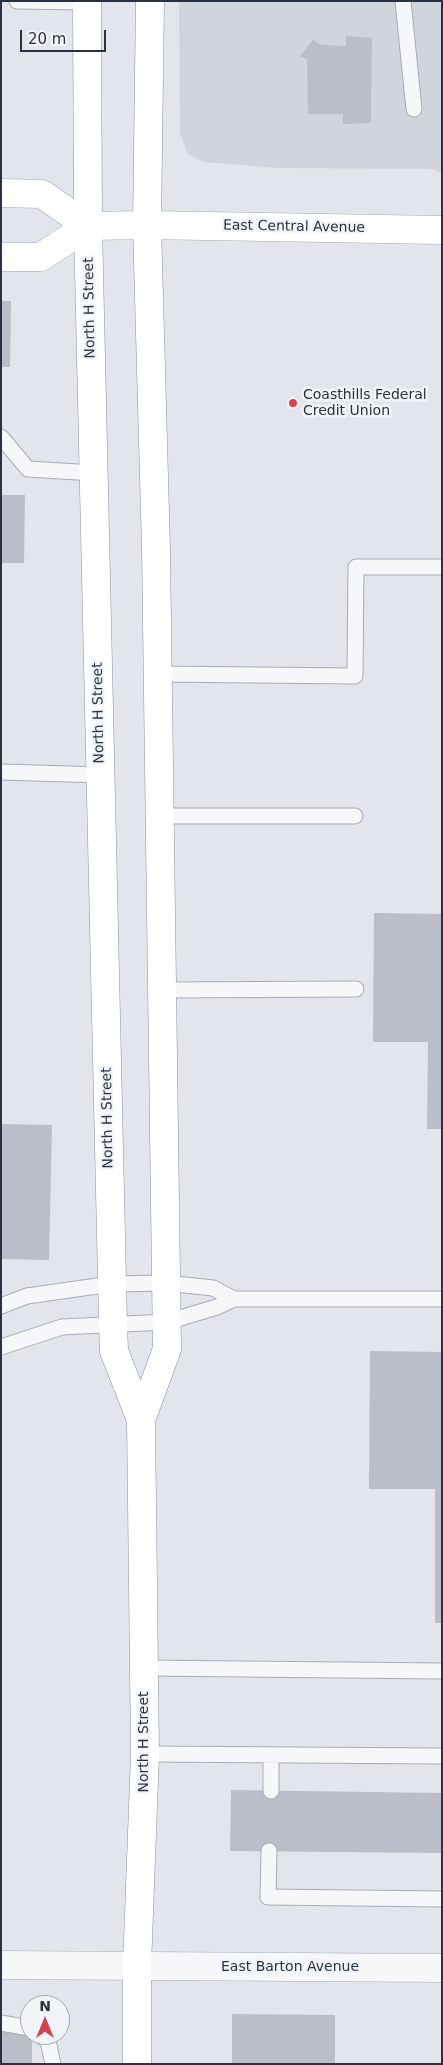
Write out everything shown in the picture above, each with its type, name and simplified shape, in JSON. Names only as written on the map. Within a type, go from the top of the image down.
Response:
[{"type":"main road","name":"North H Street","points":[[86,1],[88,226],[111,1284],[114,1351],[141,1420],[145,1754],[138,1966],[137,2064]]},
{"type":"main road","name":"North H Street","points":[[141,1420],[167,1350],[158,674],[147,225],[150,1]]},
{"type":"main road","points":[[1,194],[42,194],[88,226],[41,257],[1,257]]},
{"type":"main road","name":"East Central Avenue","points":[[88,226],[147,225],[442,230]]},
{"type":"street","name":"East Barton Avenue","points":[[1,1964],[442,1968]]},
{"type":"lane","points":[[17,1],[86,1]]},
{"type":"lane","points":[[403,1],[414,109]]},
{"type":"lane","points":[[1,437],[28,469],[94,473]]},
{"type":"lane","points":[[158,674],[355,676],[356,567],[442,567]]},
{"type":"lane","points":[[1,772],[101,775]]},
{"type":"lane","points":[[160,816],[355,816]]},
{"type":"lane","points":[[162,990],[356,989]]},
{"type":"lane","points":[[1,1306],[27,1296],[111,1284],[166,1282],[213,1288],[234,1299]]},
{"type":"lane","points":[[1,1347],[62,1327],[113,1323],[167,1322],[217,1307],[234,1299],[442,1298]]},
{"type":"lane","points":[[144,1668],[442,1670]]},
{"type":"lane","points":[[145,1754],[442,1756]]},
{"type":"lane","points":[[271,1755],[271,1791]]},
{"type":"lane","points":[[270,1851],[268,1897],[442,1899]]},
{"type":"lane","points":[[1,2023],[20,2026]]},
{"type":"lane","points":[[49,2045],[53,2064]]},
{"type":"shaded area","points":[[179,1],[442,1],[442,173],[431,169],[280,168],[203,162],[188,154],[180,134]]},
{"type":"building","points":[[346,36],[372,38],[371,123],[343,124],[343,114],[308,114],[307,59],[300,56],[313,40],[322,45],[346,46]]},
{"type":"building","points":[[1,301],[11,301],[10,367],[1,367]]},
{"type":"building","points":[[1,495],[25,495],[24,563],[1,563]]},
{"type":"building","points":[[374,913],[442,914],[442,1129],[427,1129],[428,1042],[373,1042]]},
{"type":"building","points":[[1,1124],[52,1125],[49,1260],[1,1259]]},
{"type":"building","points":[[370,1351],[442,1352],[442,1623],[435,1623],[435,1489],[369,1489]]},
{"type":"building","points":[[231,1790],[442,1793],[442,1853],[230,1851]]},
{"type":"building","points":[[232,2014],[335,2015],[335,2064],[232,2064]]},
{"type":"building","points":[[1,2030],[20,2033],[20,2045],[32,2045],[32,2064],[1,2064]]},
{"type":"place","name":"Coasthills Federal Credit Union","points":[[293,403]]}]
